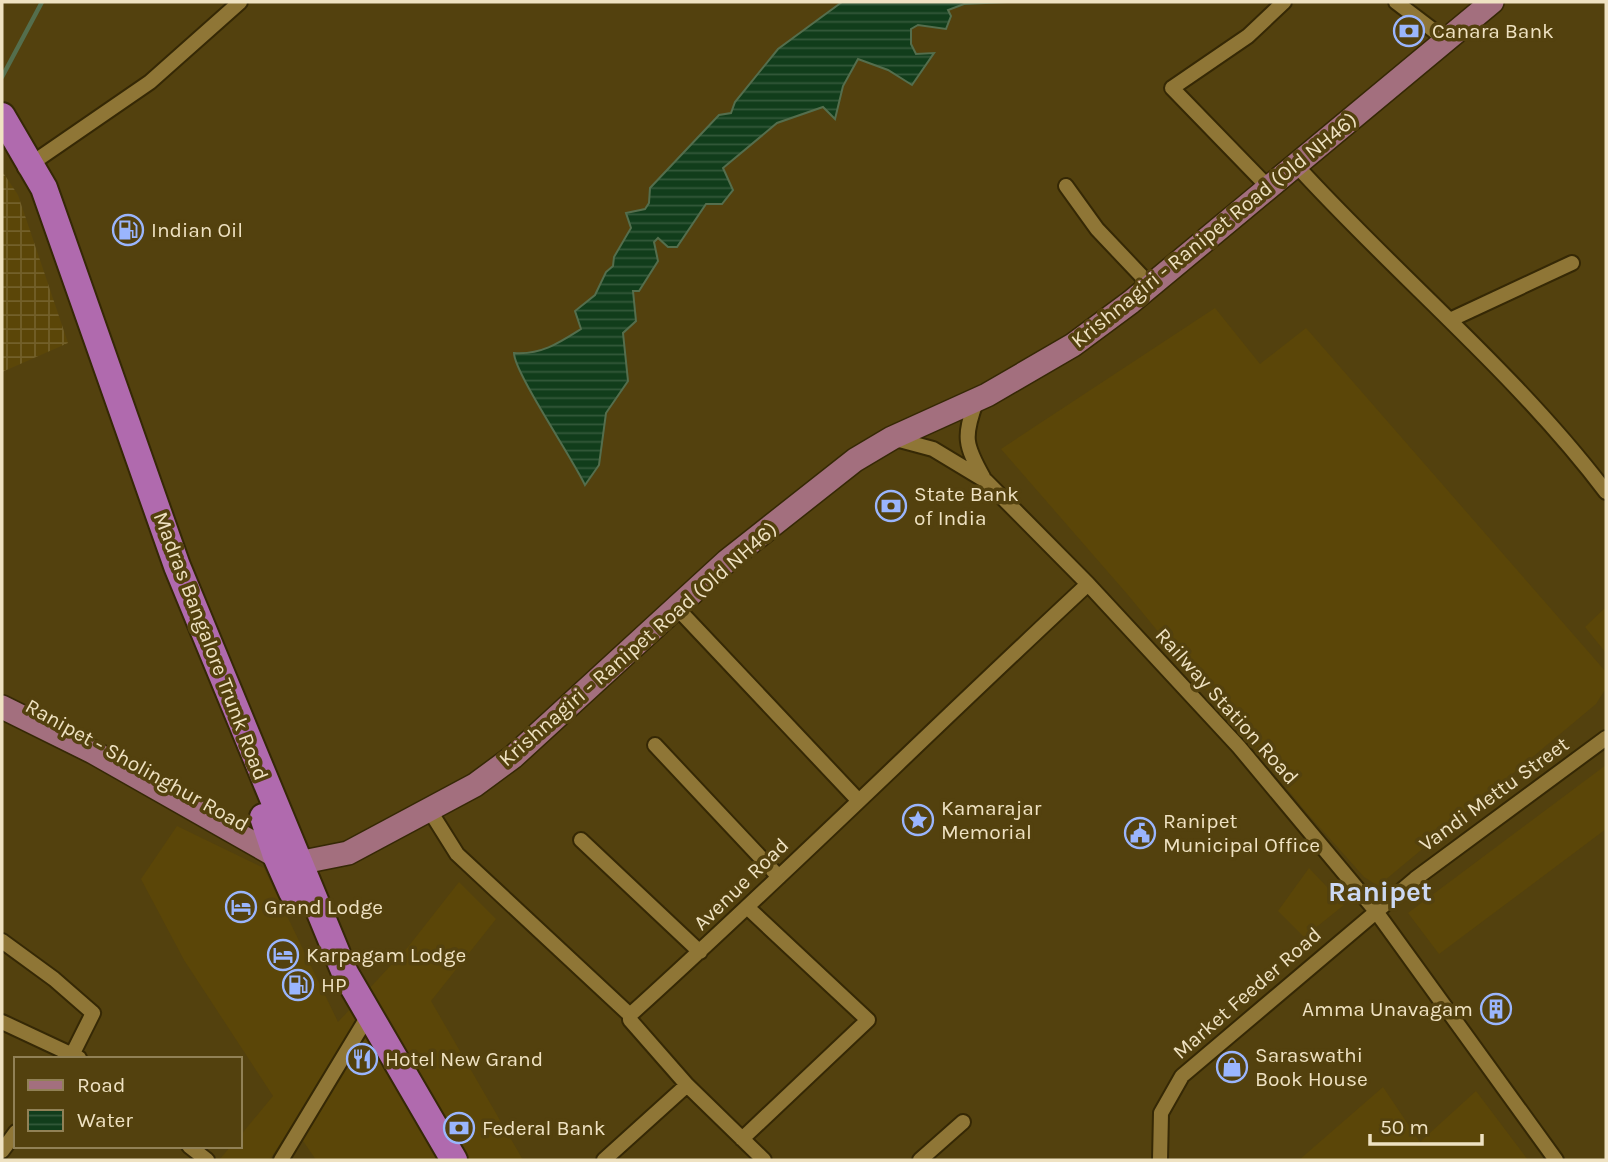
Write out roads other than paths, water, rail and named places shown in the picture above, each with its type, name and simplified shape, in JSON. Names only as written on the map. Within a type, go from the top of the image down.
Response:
[{"type":"highway","name":"Madras Bangalore Trunk Road","points":[[2,116],[25,168],[48,200],[177,566],[283,849],[354,993],[364,1022],[439,1160]]},
{"type":"highway","points":[[2,141],[25,168]]},
{"type":"highway","name":"Madras Bangalore Trunk Road","points":[[364,1022],[454,1160]]},
{"type":"main road","name":"Krishnagiri - Ranipet Road (Old NH46)","points":[[283,849],[348,853],[429,811],[513,757],[727,561],[855,460],[892,438],[976,402],[1073,345],[1151,286],[1492,2]]},
{"type":"main road","name":"Ranipet - Sholinghur Road","points":[[2,693],[143,765],[197,800],[283,849]]},
{"type":"main road","points":[[2,707],[283,849]]},
{"type":"street","points":[[25,168],[150,82],[240,2]]},
{"type":"street","points":[[1269,188],[1172,88],[1248,36],[1284,2]]},
{"type":"street","points":[[1396,2],[1446,40]]},
{"type":"street","points":[[1296,165],[1354,229],[1452,319],[1606,492]]},
{"type":"street","points":[[1066,186],[1097,229],[1151,286]]},
{"type":"street","points":[[1452,319],[1572,263]]},
{"type":"street","points":[[976,402],[966,436],[969,452],[986,481]]},
{"type":"street","name":"Railway Station Road","points":[[892,438],[933,449],[986,481],[1088,584],[1239,747],[1375,910],[1556,1160]]},
{"type":"street","name":"Avenue Road","points":[[630,1015],[748,908],[858,800],[1088,584]]},
{"type":"street","points":[[676,607],[858,800]]},
{"type":"street","name":"Vandi Mettu Street","points":[[1375,910],[1606,738]]},
{"type":"street","points":[[654,745],[779,877]]},
{"type":"street","points":[[429,811],[457,854],[630,1015],[630,1020],[687,1085],[764,1160]]},
{"type":"street","points":[[580,840],[700,952]]},
{"type":"street","points":[[743,1139],[868,1020],[748,908]]},
{"type":"street","name":"Market Feeder Road","points":[[1160,1160],[1161,1113],[1182,1076],[1375,910]]},
{"type":"street","points":[[2,941],[54,979],[93,1013],[75,1057],[2,1022]]},
{"type":"street","points":[[281,1160],[364,1022]]},
{"type":"street","points":[[604,1160],[687,1085]]},
{"type":"street","points":[[920,1160],[963,1122]]},
{"type":"street","points":[[2,1151],[14,1135]]},
{"type":"street","points":[[191,1148],[206,1160]]},
{"type":"water","points":[[842,2],[1007,2],[964,4],[948,10],[951,16],[946,29],[918,25],[911,29],[911,44],[916,54],[934,53],[912,85],[888,70],[858,59],[843,86],[835,119],[823,107],[777,123],[723,168],[733,190],[722,204],[706,204],[677,247],[668,247],[658,238],[654,242],[658,261],[639,291],[633,291],[636,321],[623,333],[628,381],[606,413],[599,465],[585,485],[523,378],[514,353],[541,350],[581,329],[575,311],[595,295],[606,272],[613,266],[614,257],[631,228],[626,213],[645,209],[649,203],[650,188],[719,115],[731,113],[735,102],[778,49]]},
{"type":"waterway","points":[[2,77],[42,2]]},
{"type":"place","name":"Canara Bank","points":[[1409,31]]},
{"type":"place","name":"Indian Oil","points":[[128,230]]},
{"type":"place","name":"State Bank of India","points":[[891,506]]},
{"type":"place","name":"Kamarajar Memorial","points":[[918,820]]},
{"type":"place","name":"Ranipet Municipal Office","points":[[1140,833]]},
{"type":"place","name":"Grand Lodge","points":[[241,907]]},
{"type":"place","name":"Karpagam Lodge","points":[[283,955]]},
{"type":"place","name":"HP","points":[[298,985]]},
{"type":"place","name":"Amma Unavagam","points":[[1496,1009]]},
{"type":"place","name":"Hotel New Grand","points":[[362,1059]]},
{"type":"place","name":"Saraswathi Book House","points":[[1232,1067]]},
{"type":"place","name":"Federal Bank","points":[[459,1128]]},
{"type":"district","name":"Ranipet","points":[[1380,891]]}]
